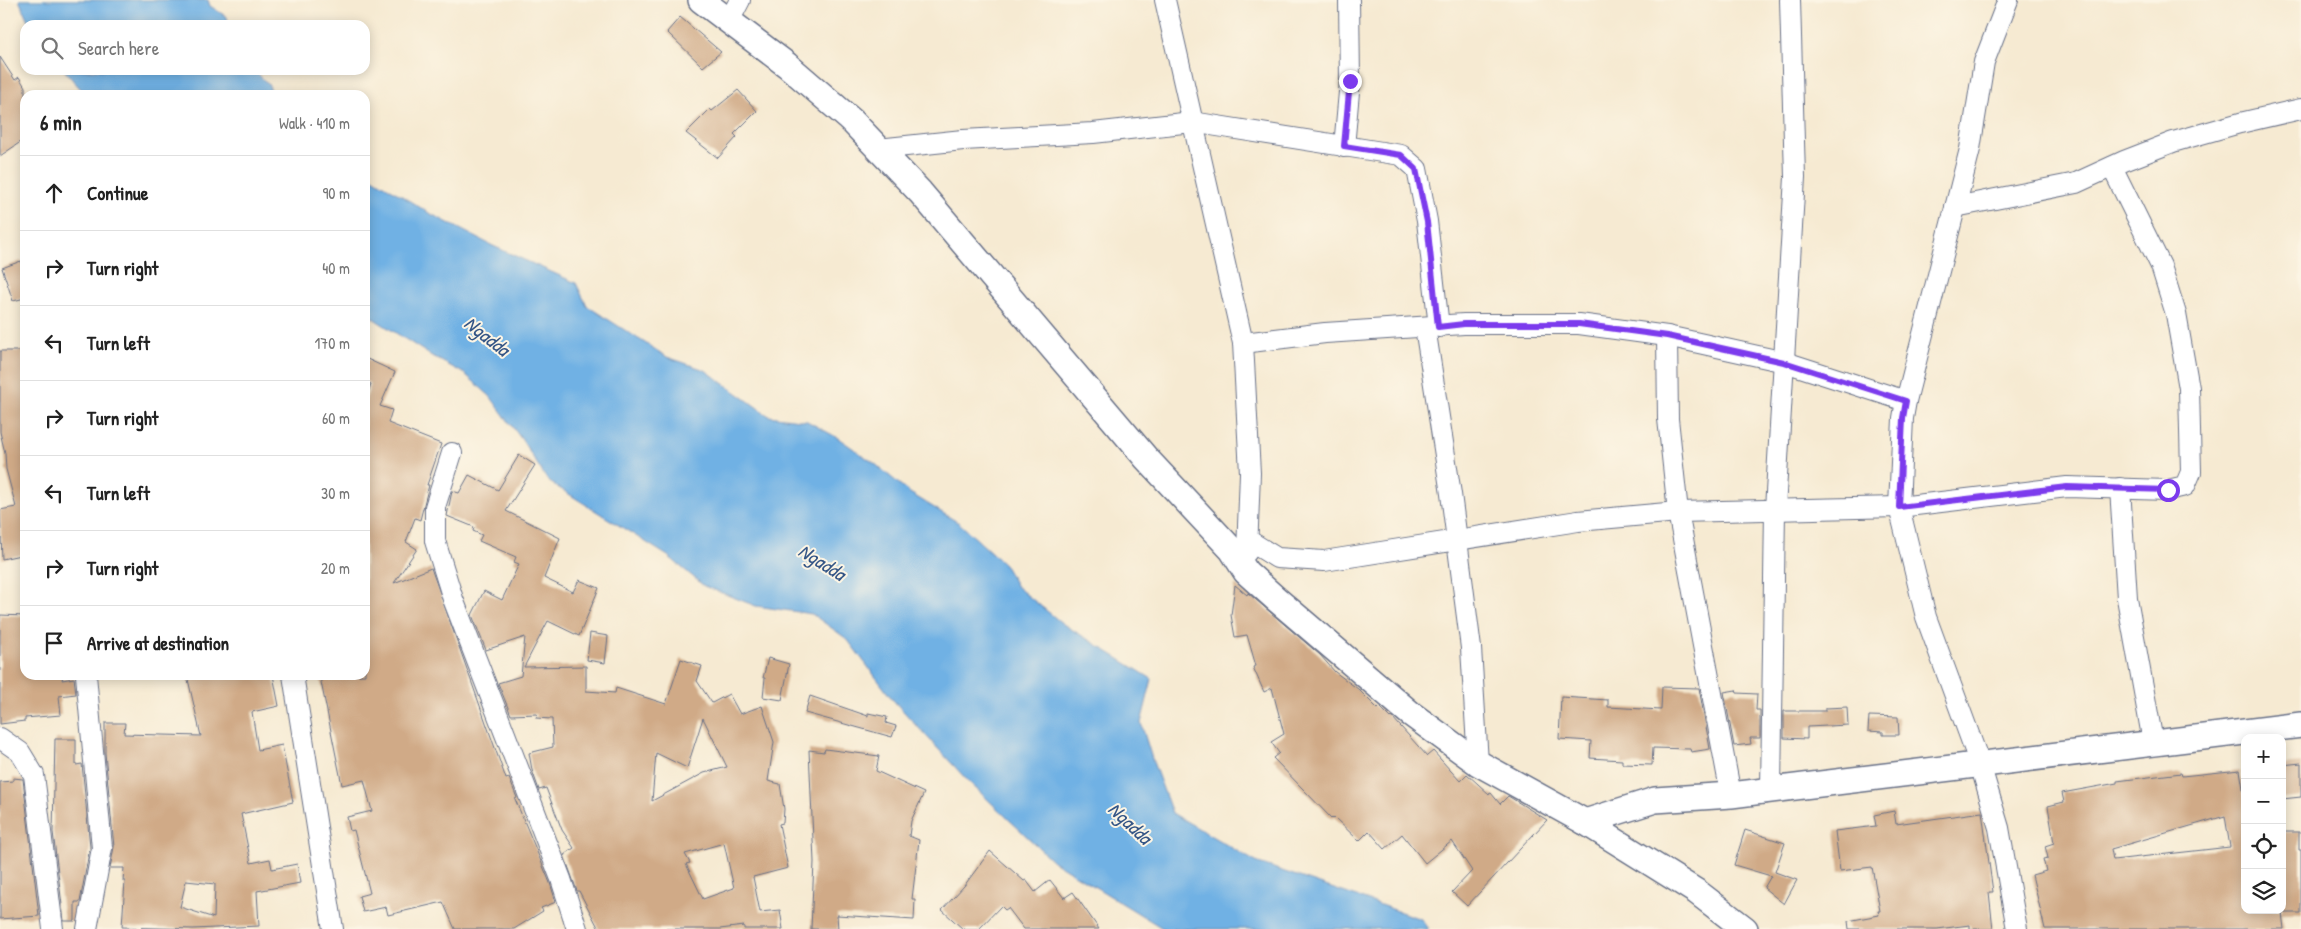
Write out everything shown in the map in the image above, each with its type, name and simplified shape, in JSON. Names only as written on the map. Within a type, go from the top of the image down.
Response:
[{"type":"street","points":[[701,0],[735,10],[787,65],[851,120],[920,192],[1146,458],[1232,550],[1246,572],[1340,655],[1411,714],[1478,762],[1585,822],[1697,892],[1745,929]]},
{"type":"street","points":[[1165,0],[1243,343],[1250,473],[1246,572]]},
{"type":"street","points":[[1344,146],[1350,81],[1349,0]]},
{"type":"street","points":[[1771,790],[1775,509],[1795,177],[1790,0]]},
{"type":"street","points":[[2008,0],[1984,62],[1970,149],[1906,401],[1903,418],[1899,507],[1926,617],[1980,764],[1999,828],[2017,929]]},
{"type":"street","points":[[1955,207],[2076,182],[2173,142],[2301,108]]},
{"type":"street","points":[[878,148],[963,140],[1093,133],[1192,122],[1401,155],[1416,169],[1427,222],[1432,327],[1471,648],[1478,762]]},
{"type":"street","points":[[1248,540],[1277,558],[1324,561],[1457,539],[1578,522],[1678,512],[1899,507],[2067,487],[2168,490],[2185,486],[2191,472],[2189,388],[2176,314],[2161,266],[2112,167]]},
{"type":"street","points":[[1243,343],[1325,334],[1464,324],[1579,324],[1667,336],[1784,362],[1906,401]]},
{"type":"street","points":[[1667,336],[1668,419],[1678,512],[1731,795]]},
{"type":"street","points":[[452,453],[435,506],[434,542],[453,599],[561,879],[577,929]]},
{"type":"street","points":[[2120,488],[2127,598],[2153,742]]},
{"type":"street","points":[[86,680],[102,848],[87,929]]},
{"type":"street","points":[[294,680],[334,929]]},
{"type":"street","points":[[1585,822],[1655,800],[1731,795],[2301,725]]},
{"type":"street","points":[[0,738],[20,752],[34,775],[53,929]]},
{"type":"water","points":[[19,0],[208,0],[210,6],[227,17],[228,20],[28,20]]},
{"type":"water","points":[[68,75],[259,75],[269,85],[270,90],[82,90]]},
{"type":"water","name":"Ngadda","points":[[370,176],[429,213],[493,246],[576,283],[587,306],[667,357],[705,370],[769,416],[807,421],[838,438],[874,463],[910,493],[959,523],[1004,564],[1017,587],[1063,624],[1152,679],[1141,723],[1172,813],[1256,862],[1421,919],[1428,929],[1164,929],[1053,861],[968,781],[893,700],[847,639],[812,614],[756,606],[704,586],[668,556],[548,481],[522,440],[490,396],[465,374],[430,355],[370,316]]},
{"type":"building","points":[[680,17],[721,52],[703,67],[667,32]]},
{"type":"building","points":[[0,57],[15,80],[19,77],[25,90],[20,90],[20,142],[0,156]]},
{"type":"building","points":[[738,90],[757,111],[734,134],[737,137],[718,158],[686,133],[710,109],[712,111]]},
{"type":"building","points":[[20,261],[20,299],[13,301],[2,268]]},
{"type":"building","points":[[0,351],[20,351],[20,555],[2,559],[0,510],[16,507],[6,469],[5,453],[0,432]]},
{"type":"building","points":[[370,360],[395,372],[380,406],[392,410],[388,423],[441,444],[427,485],[429,485],[420,520],[415,518],[406,542],[417,549],[394,583],[431,568],[506,779],[509,778],[517,798],[515,799],[550,883],[556,902],[541,908],[543,911],[514,929],[455,929],[443,902],[388,915],[386,907],[363,912],[359,896],[370,893],[354,830],[350,831],[347,817],[372,811],[364,780],[342,785],[321,680],[370,680]]},
{"type":"building","points":[[519,455],[535,465],[506,511],[560,538],[544,578],[573,592],[579,580],[599,588],[579,636],[548,621],[524,667],[586,666],[586,691],[615,693],[616,688],[666,704],[681,659],[702,666],[697,681],[712,703],[729,694],[740,714],[762,706],[774,742],[768,781],[780,784],[784,809],[783,823],[779,824],[788,868],[753,877],[760,912],[780,910],[783,929],[744,929],[744,926],[720,929],[599,929],[579,891],[577,891],[564,855],[574,848],[562,830],[546,788],[539,790],[532,770],[529,753],[553,747],[552,719],[536,718],[537,714],[511,715],[498,683],[521,676],[525,637],[486,650],[472,615],[484,591],[502,600],[519,564],[514,562],[516,557],[479,541],[482,535],[473,531],[474,527],[447,516],[452,491],[459,493],[469,475],[498,490]],"holes":[[[703,718],[727,767],[704,773],[652,801],[656,753],[687,768]],[[724,843],[734,888],[703,899],[686,864],[690,863],[685,854]]]},
{"type":"building","points":[[1235,585],[1247,595],[1248,593],[1320,655],[1335,672],[1358,689],[1378,709],[1380,707],[1392,717],[1427,756],[1433,751],[1460,781],[1467,774],[1489,794],[1491,793],[1500,804],[1508,796],[1547,820],[1467,906],[1452,892],[1472,871],[1452,841],[1425,863],[1402,834],[1385,849],[1369,831],[1359,841],[1334,817],[1332,819],[1273,758],[1279,753],[1271,742],[1284,734],[1272,688],[1264,692],[1253,667],[1256,666],[1247,635],[1235,637],[1231,615]]},
{"type":"building","points":[[0,615],[20,616],[20,680],[74,680],[76,694],[59,696],[61,715],[25,718],[25,721],[0,724]]},
{"type":"building","points":[[590,633],[608,636],[605,663],[587,660]]},
{"type":"building","points":[[768,658],[789,664],[782,700],[763,697],[765,678],[763,678]]},
{"type":"building","points":[[188,680],[274,680],[279,706],[252,712],[258,750],[282,745],[293,802],[241,814],[251,863],[270,859],[272,869],[297,864],[300,883],[257,891],[259,926],[193,929],[122,927],[124,868],[110,868],[114,847],[105,753],[105,723],[125,723],[124,734],[201,736]],"holes":[[[186,881],[215,884],[214,918],[180,907]]]},
{"type":"building","points":[[1662,687],[1699,688],[1710,749],[1691,752],[1690,749],[1653,748],[1652,765],[1622,764],[1622,760],[1590,758],[1591,741],[1559,739],[1561,697],[1608,700],[1608,707],[1661,710]]},
{"type":"building","points":[[1736,690],[1737,693],[1757,694],[1756,710],[1760,710],[1760,738],[1750,738],[1751,744],[1734,746],[1724,692]]},
{"type":"building","points":[[810,696],[868,716],[868,713],[887,717],[886,723],[896,726],[892,737],[805,713]]},
{"type":"building","points":[[1847,707],[1848,725],[1807,727],[1807,739],[1784,738],[1784,711],[1826,711],[1826,708]]},
{"type":"building","points":[[1869,716],[1898,717],[1899,735],[1883,735],[1883,732],[1868,731]]},
{"type":"building","points":[[55,739],[76,739],[76,765],[82,764],[90,847],[80,902],[75,902],[75,921],[64,921],[53,832]]},
{"type":"building","points":[[825,749],[879,756],[876,771],[924,793],[911,821],[909,836],[919,840],[912,899],[915,899],[914,920],[837,915],[838,929],[811,929],[814,862],[809,750],[824,752]]},
{"type":"building","points":[[2301,763],[2301,797],[2286,799],[2286,765]]},
{"type":"building","points":[[2240,770],[2241,914],[2282,914],[2284,929],[2045,929],[2032,875],[2046,871],[2043,859],[2048,858],[2045,846],[2054,843],[2048,806],[2064,802],[2062,793],[2117,783],[2117,781],[2181,773],[2182,776]],"holes":[[[2225,816],[2230,847],[2113,860],[2111,849]]]},
{"type":"building","points":[[13,778],[23,779],[39,916],[0,919],[0,782],[13,781]]},
{"type":"building","points":[[1894,811],[1896,824],[1982,812],[1993,892],[1989,892],[1993,929],[1970,929],[1970,925],[1937,929],[1849,929],[1848,921],[1879,915],[1878,911],[1880,911],[1872,867],[1840,871],[1835,831],[1876,826],[1874,815]]},
{"type":"building","points":[[1745,830],[1785,843],[1775,872],[1797,880],[1784,904],[1764,888],[1771,876],[1734,865]]},
{"type":"building","points":[[2286,832],[2299,832],[2299,850],[2301,850],[2301,913],[2286,913]]},
{"type":"building","points":[[990,851],[1024,881],[1026,880],[1035,892],[1050,880],[1064,898],[1073,892],[1099,929],[1024,929],[1008,908],[1005,910],[1001,906],[979,929],[963,929],[942,910],[964,886]]},
{"type":"route","points":[[1350,81],[1344,146],[1401,155],[1416,169],[1427,222],[1438,327],[1464,324],[1579,324],[1667,336],[1784,362],[1906,401],[1903,418],[1899,507],[2067,487],[2168,490]]}]
